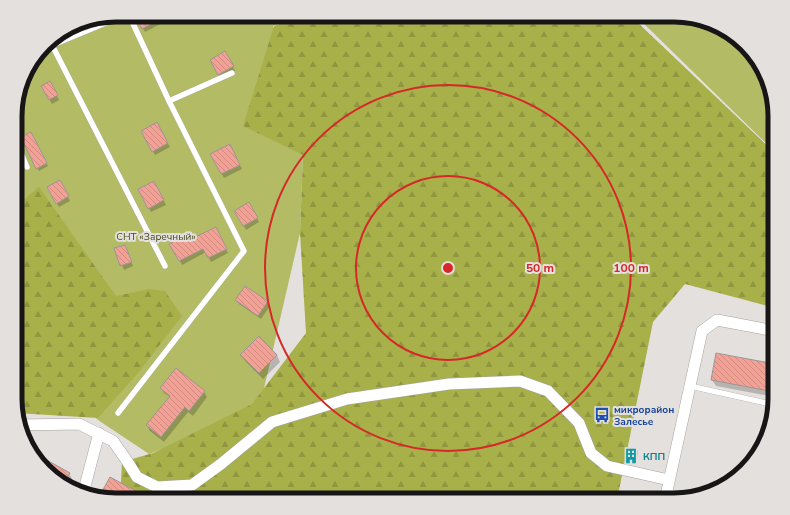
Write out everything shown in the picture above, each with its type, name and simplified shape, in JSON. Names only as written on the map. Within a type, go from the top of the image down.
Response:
[{"type":"street","points":[[667,493],[702,331],[717,320],[768,330]]},
{"type":"street","points":[[26,425],[79,424],[113,441],[136,477],[157,487],[192,485],[221,464],[272,422],[348,399],[449,384],[520,381],[548,391],[579,423],[591,453],[607,466],[669,480]]},
{"type":"street","points":[[85,487],[99,433]]},
{"type":"lane","points":[[118,413],[244,251],[169,101],[132,22]]},
{"type":"lane","points":[[57,43],[106,23]]},
{"type":"lane","points":[[53,46],[165,266]]},
{"type":"lane","points":[[169,101],[232,73]]},
{"type":"lane","points":[[22,155],[27,167]]},
{"type":"lane","points":[[690,386],[768,403]]},
{"type":"green space","name":"СНТ «Заречный»","points":[[116,22],[285,22],[273,26],[303,155],[300,233],[259,410],[149,454],[98,420],[22,354],[22,116],[24,98],[29,80],[45,54],[54,45],[75,32],[98,24]]},
{"type":"green space","points":[[286,22],[637,22],[768,146],[768,306],[685,284],[653,322],[618,493],[120,493],[122,462],[153,453],[252,404],[306,333],[300,233],[303,155],[243,126],[274,26]]},
{"type":"green space","points":[[642,22],[674,22],[692,24],[704,27],[731,41],[749,59],[761,80],[768,110],[768,145]]},
{"type":"green space","points":[[39,187],[116,296],[149,289],[165,291],[182,316],[138,373],[98,418],[23,413],[22,399],[22,201]]},
{"type":"building","points":[[138,22],[155,22],[142,29]]},
{"type":"building","points":[[225,51],[234,66],[218,75],[210,60]]},
{"type":"building","points":[[50,81],[58,95],[49,100],[41,86]]},
{"type":"building","points":[[157,122],[168,143],[152,152],[141,131]]},
{"type":"building","points":[[31,132],[47,163],[36,169],[22,136]]},
{"type":"building","points":[[230,144],[240,165],[221,174],[210,154]]},
{"type":"building","points":[[60,180],[69,196],[56,204],[47,187]]},
{"type":"building","points":[[154,181],[164,200],[148,209],[138,189]]},
{"type":"building","points":[[249,202],[258,218],[243,226],[234,211]]},
{"type":"building","points":[[216,227],[227,249],[208,258],[203,249],[179,261],[169,244],[184,236],[187,241]]},
{"type":"building","points":[[125,245],[132,262],[120,266],[114,248]]},
{"type":"building","points":[[245,286],[268,301],[258,316],[235,300]]},
{"type":"building","points":[[259,336],[277,355],[259,373],[240,355]]},
{"type":"building","points":[[716,353],[768,363],[768,391],[711,380]]},
{"type":"building","points":[[176,368],[205,391],[189,411],[185,407],[161,437],[146,425],[170,396],[160,388]]},
{"type":"building","name":"КПП","points":[[627,448],[637,450],[635,463],[625,461]]},
{"type":"building","points":[[43,458],[70,473],[67,478],[64,477],[54,470]]},
{"type":"building","points":[[110,477],[136,491],[135,493],[102,492]]},
{"type":"place","name":"микрорайон Залесье","points":[[602,415]]},
{"type":"place","name":"КПП","points":[[631,456]]}]
